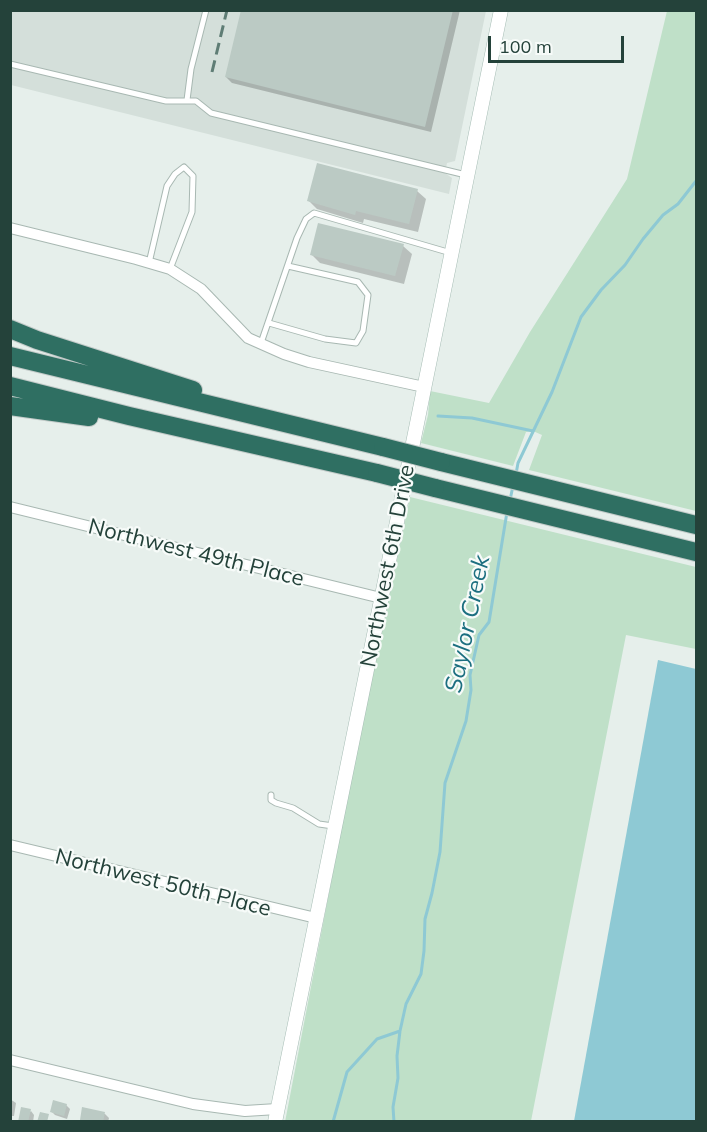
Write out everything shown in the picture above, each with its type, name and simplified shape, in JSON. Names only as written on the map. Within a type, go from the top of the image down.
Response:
[{"type":"highway","points":[[10,329],[37,340],[311,430]]},
{"type":"highway","points":[[10,356],[696,525]]},
{"type":"highway","points":[[10,386],[696,552]]},
{"type":"highway","points":[[10,406],[90,417],[176,435],[297,454]]},
{"type":"main road","name":"Northwest 6th Drive","points":[[276,1115],[501,10]]},
{"type":"street","points":[[10,228],[170,269],[201,289],[248,338],[284,354],[309,362],[424,387]]},
{"type":"street","name":"Northwest 49th Place","points":[[10,507],[381,598]]},
{"type":"street","name":"Northwest 50th Place","points":[[10,845],[315,918]]},
{"type":"street","points":[[10,1060],[193,1104],[276,1115]]},
{"type":"lane","points":[[187,100],[191,69],[206,10]]},
{"type":"lane","points":[[10,64],[166,101],[196,100],[211,113],[467,175]]},
{"type":"lane","points":[[148,263],[167,186],[175,174],[184,167],[193,176],[192,212],[170,269]]},
{"type":"lane","points":[[261,343],[297,238],[306,219],[314,213],[451,253]]},
{"type":"lane","points":[[269,322],[325,339],[356,343],[363,331],[368,295],[358,282],[288,266]]},
{"type":"lane","points":[[271,795],[271,800],[276,803],[293,808],[320,824],[334,827]]},
{"type":"shaded area","points":[[10,11],[486,11],[455,161],[447,163],[445,173],[452,178],[449,194],[11,85]]},
{"type":"green space","points":[[667,11],[696,11],[696,511],[529,470],[542,435],[533,431],[526,432],[513,466],[421,443],[428,415],[430,391],[489,403],[530,332],[627,179]]},
{"type":"green space","points":[[410,497],[696,567],[696,649],[626,635],[531,1121],[285,1122],[348,794]]},
{"type":"water","points":[[658,660],[696,669],[696,1121],[574,1121]]},
{"type":"building","points":[[241,10],[453,10],[425,127],[225,77]]},
{"type":"building","points":[[317,163],[418,189],[409,224],[356,211],[355,215],[307,201]]},
{"type":"building","points":[[318,223],[404,244],[395,276],[310,255]]},
{"type":"building","points":[[53,1100],[67,1104],[64,1116],[50,1112]]},
{"type":"building","points":[[21,1107],[31,1109],[28,1122],[18,1122]]},
{"type":"building","points":[[82,1107],[105,1112],[103,1122],[80,1120]]},
{"type":"building","points":[[40,1112],[49,1114],[47,1122],[37,1122]]},
{"type":"waterway","name":"Saylor Creek","points":[[516,474],[518,463],[552,392],[581,317],[663,215],[678,204],[696,181]]},
{"type":"waterway","points":[[438,416],[472,418],[533,431]]},
{"type":"waterway","name":"Saylor Creek","points":[[510,500],[513,486]]},
{"type":"waterway","name":"Saylor Creek","points":[[394,1122],[393,1107],[398,1078],[397,1056],[400,1031],[406,1004],[421,974],[425,919],[440,852],[445,783],[466,721],[471,690],[470,675],[479,635],[489,622],[507,512]]},
{"type":"waterway","points":[[333,1122],[347,1072],[377,1039],[400,1031]]},
{"type":"railway","points":[[212,72],[227,10]]}]
